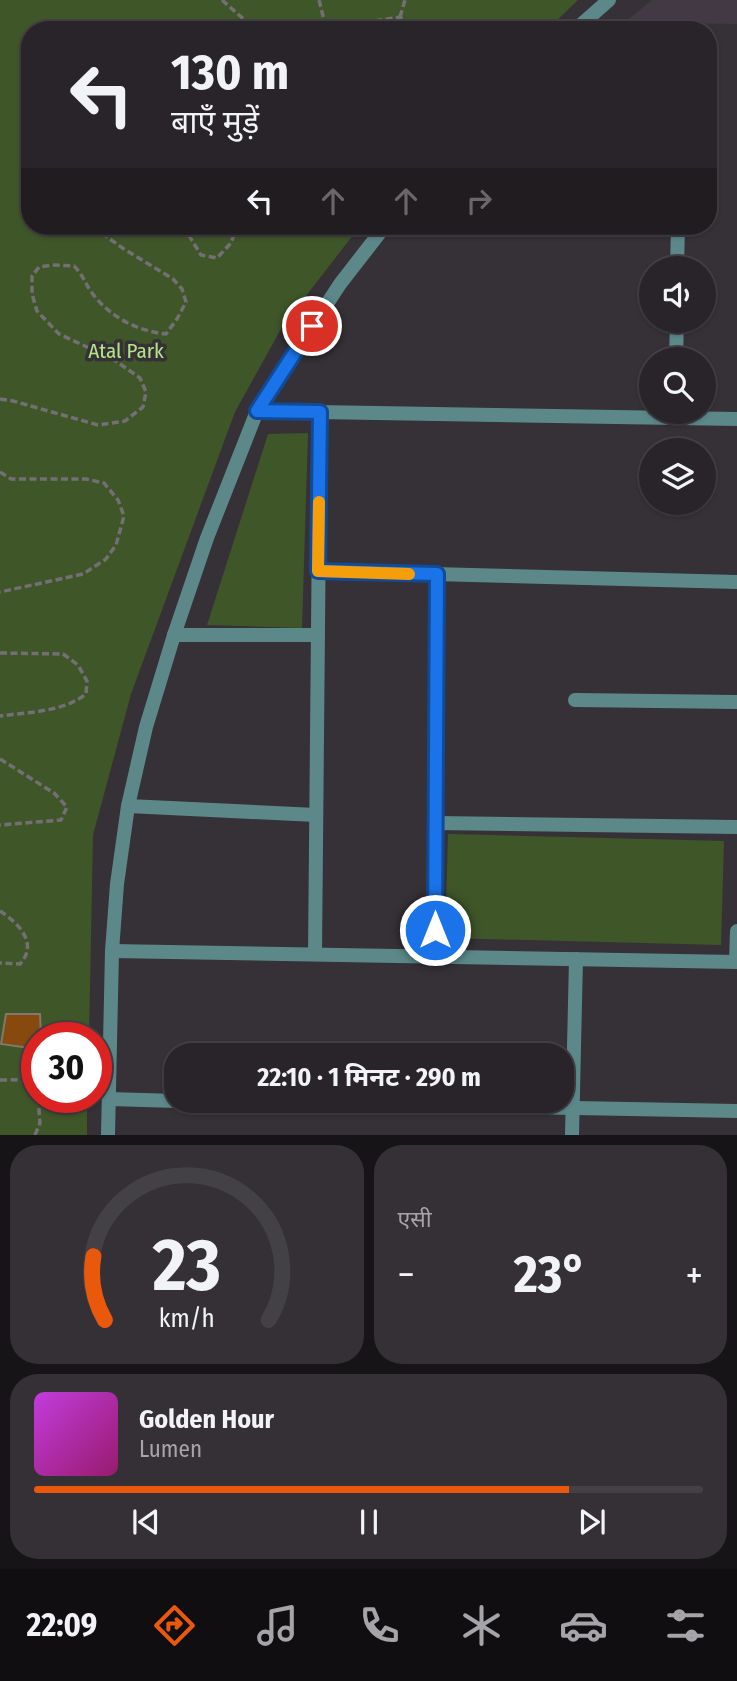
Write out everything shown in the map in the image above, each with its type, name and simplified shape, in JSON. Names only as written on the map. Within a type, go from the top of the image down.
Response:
[{"type":"street","points":[[585,21],[609,0]]},
{"type":"street","points":[[110,1022],[111,951],[128,806],[145,727],[207,538],[257,411],[340,284],[378,235]]},
{"type":"street","points":[[677,256],[678,235]]},
{"type":"street","points":[[257,411],[639,414]]},
{"type":"street","points":[[315,954],[320,412]]},
{"type":"street","points":[[716,417],[737,419]]},
{"type":"street","points":[[318,571],[737,582]]},
{"type":"street","points":[[434,957],[437,574]]},
{"type":"street","points":[[174,635],[318,635]]},
{"type":"street","points":[[575,700],[737,702]]},
{"type":"street","points":[[128,806],[316,815]]},
{"type":"street","points":[[435,823],[737,827]]},
{"type":"street","points":[[111,951],[737,962],[737,931]]},
{"type":"street","points":[[574,1058],[576,959]]},
{"type":"street","points":[[112,1099],[164,1101]]},
{"type":"street","points":[[574,1108],[737,1111]]},
{"type":"street","points":[[108,1135],[109,1113]]},
{"type":"street","points":[[572,1135],[573,1113]]},
{"type":"path","points":[[222,0],[246,21]]},
{"type":"path","points":[[319,0],[323,21]]},
{"type":"path","points":[[400,17],[405,0]]},
{"type":"path","points":[[375,21],[400,17]]},
{"type":"path","points":[[400,17],[405,21]]},
{"type":"path","points":[[0,399],[97,425],[125,421],[143,407],[146,392],[140,378],[113,359],[59,334],[37,311],[32,294],[32,276],[39,267],[74,266],[83,275],[91,292],[109,311],[134,328],[166,334],[186,302],[182,289],[173,278],[124,249],[107,235]]},
{"type":"path","points":[[189,235],[201,255],[217,258],[231,243],[234,235]]},
{"type":"path","points":[[0,472],[10,479],[86,478],[104,483],[118,500],[124,516],[116,545],[106,559],[83,573],[0,592]]},
{"type":"path","points":[[0,653],[64,654],[78,665],[87,681],[86,694],[75,702],[0,716]]},
{"type":"path","points":[[0,759],[54,793],[67,807],[61,820],[0,825]]},
{"type":"path","points":[[0,911],[23,930],[27,943],[27,957],[20,964],[0,963]]},
{"type":"path","points":[[0,1080],[21,1081]]},
{"type":"path","points":[[35,1135],[40,1123],[39,1113]]},
{"type":"shaded area","points":[[652,0],[737,0],[737,24],[717,24],[717,21],[626,21]]},
{"type":"green space","name":"Atal Park","points":[[0,0],[578,0],[556,21],[21,21],[21,235],[353,235],[282,327],[235,412],[131,694],[93,835],[89,1022],[21,1022],[21,1113],[87,1113],[87,1135],[0,1135]]},
{"type":"green space","points":[[308,433],[302,628],[207,625],[268,434]]},
{"type":"green space","points":[[448,834],[724,841],[721,945],[445,938]]},
{"type":"building","points":[[6,1014],[40,1014],[40,1022],[21,1022],[21,1047],[1,1044]]},
{"type":"slow traffic","points":[[319,502],[318,571],[409,574]]},
{"type":"route","points":[[312,326],[257,411],[320,412],[318,571],[437,574],[435,930]]}]
